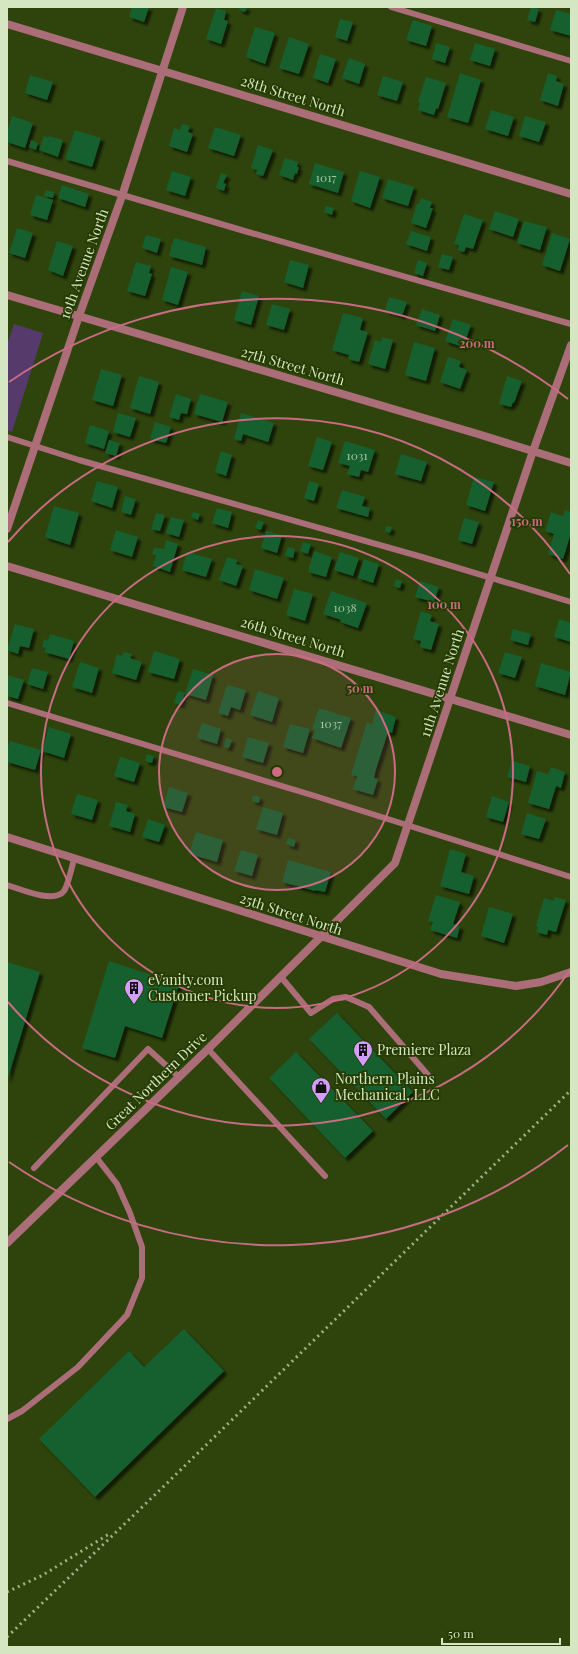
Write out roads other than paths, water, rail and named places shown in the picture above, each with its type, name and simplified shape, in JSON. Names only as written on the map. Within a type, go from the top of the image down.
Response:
[{"type":"street","name":"10th Avenue North","points":[[7,530],[79,316],[122,196],[183,7]]},
{"type":"street","name":"28th Street North","points":[[7,24],[571,194]]},
{"type":"street","name":"27th Street North","points":[[7,295],[571,463]]},
{"type":"street","name":"11th Avenue North","points":[[322,937],[395,863],[533,451],[571,345]]},
{"type":"street","name":"26th Street North","points":[[7,566],[571,735]]},
{"type":"street","name":"25th Street North","points":[[7,837],[441,974],[516,986],[541,982],[571,972]]},
{"type":"street","name":"Great Northern Drive","points":[[7,1243],[322,937]]},
{"type":"lane","points":[[391,7],[571,61]]},
{"type":"lane","points":[[7,161],[122,196],[571,324]]},
{"type":"lane","points":[[7,437],[79,460],[422,557],[571,602]]},
{"type":"lane","points":[[7,703],[571,877]]},
{"type":"lane","points":[[7,885],[46,897],[59,896],[64,891],[74,859]]},
{"type":"lane","points":[[281,977],[311,1013],[333,999],[346,997],[369,1007],[428,1075]]},
{"type":"lane","points":[[34,1168],[148,1049],[179,1077]]},
{"type":"lane","points":[[208,1049],[325,1176]]},
{"type":"lane","points":[[7,1419],[22,1411],[78,1368],[127,1315],[142,1278],[142,1247],[130,1213],[117,1184],[96,1157]]},
{"type":"railway","points":[[7,1637],[571,1090]]},
{"type":"railway","points":[[7,1592],[43,1575],[109,1534]]},
{"type":"place","name":"eVanity.com Customer Pickup","points":[[134,1005]]},
{"type":"place","name":"Premiere Plaza","points":[[363,1067]]},
{"type":"place","name":"Northern Plains Mechanical, LLC","points":[[321,1104]]}]
